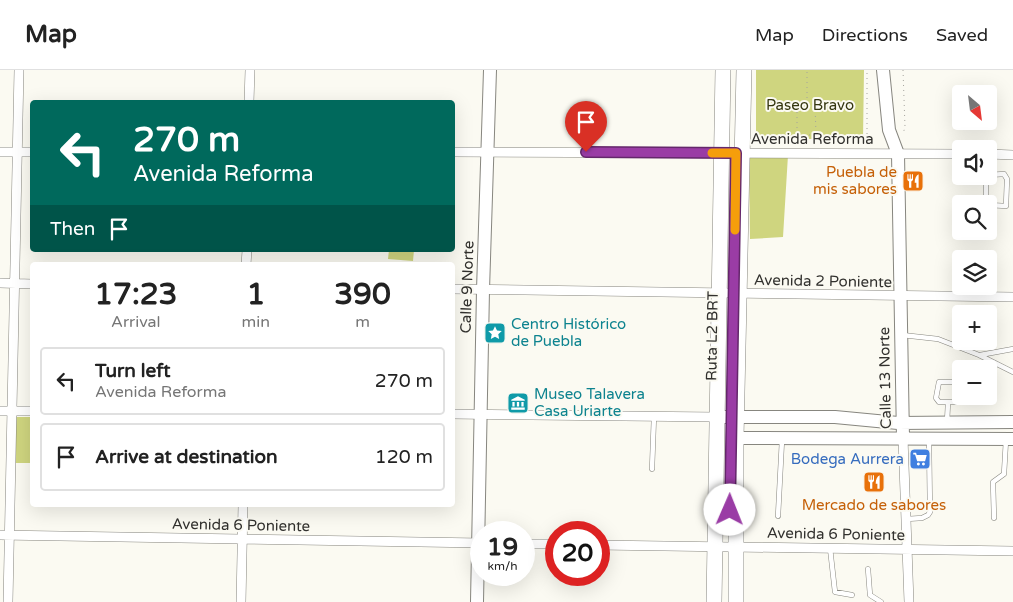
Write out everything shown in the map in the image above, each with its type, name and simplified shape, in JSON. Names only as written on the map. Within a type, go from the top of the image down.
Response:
[{"type":"main road","name":"Calle 9 Norte","points":[[480,521],[480,414],[490,70]]},
{"type":"main road","points":[[724,70],[732,153]]},
{"type":"main road","points":[[736,602],[727,547],[728,293],[732,153],[744,70]]},
{"type":"main road","name":"Calle 13 Norte","points":[[883,70],[889,130],[898,154],[903,438]]},
{"type":"main road","points":[[727,417],[835,417],[902,422],[1013,422]]},
{"type":"main road","points":[[714,602],[727,547],[736,438],[727,417]]},
{"type":"main road","points":[[782,438],[783,429],[786,425],[805,417]]},
{"type":"main road","points":[[736,438],[1009,439]]},
{"type":"main road","name":"Calle 9 Norte","points":[[477,602],[478,586]]},
{"type":"street","points":[[8,602],[19,70]]},
{"type":"street","points":[[249,100],[250,70]]},
{"type":"street","points":[[0,152],[30,152]]},
{"type":"street","name":"Avenida Reforma","points":[[455,152],[952,154]]},
{"type":"street","points":[[997,154],[1013,155]]},
{"type":"street","points":[[0,283],[30,284]]},
{"type":"street","name":"Avenida 2 Poniente","points":[[455,289],[1013,297]]},
{"type":"street","points":[[0,411],[30,411]]},
{"type":"street","points":[[455,414],[727,417]]},
{"type":"street","name":"Calle 13 Norte","points":[[903,438],[909,602]]},
{"type":"street","points":[[241,602],[243,507]]},
{"type":"street","name":"Avenida 6 Poniente","points":[[0,535],[470,543]]},
{"type":"street","name":"Avenida 6 Poniente","points":[[610,545],[1013,550]]},
{"type":"lane","points":[[997,175],[1004,174],[1007,176],[1007,187],[1006,206],[997,205]]},
{"type":"lane","name":"Ruta L2 BRT","points":[[728,293],[735,209]]},
{"type":"lane","name":"Ruta L2 BRT","points":[[725,313],[730,507]]},
{"type":"lane","points":[[900,335],[938,338],[1013,372]]},
{"type":"lane","points":[[979,355],[1013,349]]},
{"type":"lane","points":[[952,382],[941,381],[938,384],[938,401],[952,403]]},
{"type":"lane","points":[[948,403],[948,422]]},
{"type":"lane","points":[[652,469],[654,416]]},
{"type":"lane","points":[[778,516],[782,438]]},
{"type":"lane","points":[[906,519],[922,518],[930,512],[929,439]]},
{"type":"lane","points":[[994,518],[993,482],[1004,474],[1009,439]]},
{"type":"lane","points":[[718,602],[727,547]]},
{"type":"lane","points":[[830,548],[835,592],[852,595]]},
{"type":"lane","points":[[868,569],[870,595],[881,602]]},
{"type":"path","points":[[807,70],[807,104]]},
{"type":"path","points":[[867,70],[867,146]]},
{"type":"path","points":[[902,136],[904,127],[903,70]]},
{"type":"path","points":[[797,103],[807,104],[816,104],[816,135],[797,135],[797,103]]},
{"type":"path","points":[[807,135],[807,146]]},
{"type":"green space","name":"Paseo Bravo","points":[[756,70],[864,70],[863,139],[756,139]]},
{"type":"green space","points":[[749,155],[788,155],[783,237],[750,239]]},
{"type":"green space","points":[[389,252],[414,252],[413,261],[388,259]]},
{"type":"green space","points":[[14,417],[30,417],[30,463],[14,463]]},
{"type":"slow traffic","points":[[712,153],[736,153],[735,230]]},
{"type":"place","name":"Puebla de mis sabores","points":[[913,181]]},
{"type":"place","name":"Centro Histórico de Puebla","points":[[495,333]]},
{"type":"place","name":"Museo Talavera Casa Uriarte","points":[[518,403]]},
{"type":"place","name":"Bodega Aurrera","points":[[920,459]]},
{"type":"place","name":"Mercado de sabores","points":[[874,482]]},
{"type":"route","points":[[586,152],[736,153],[730,510]]}]
